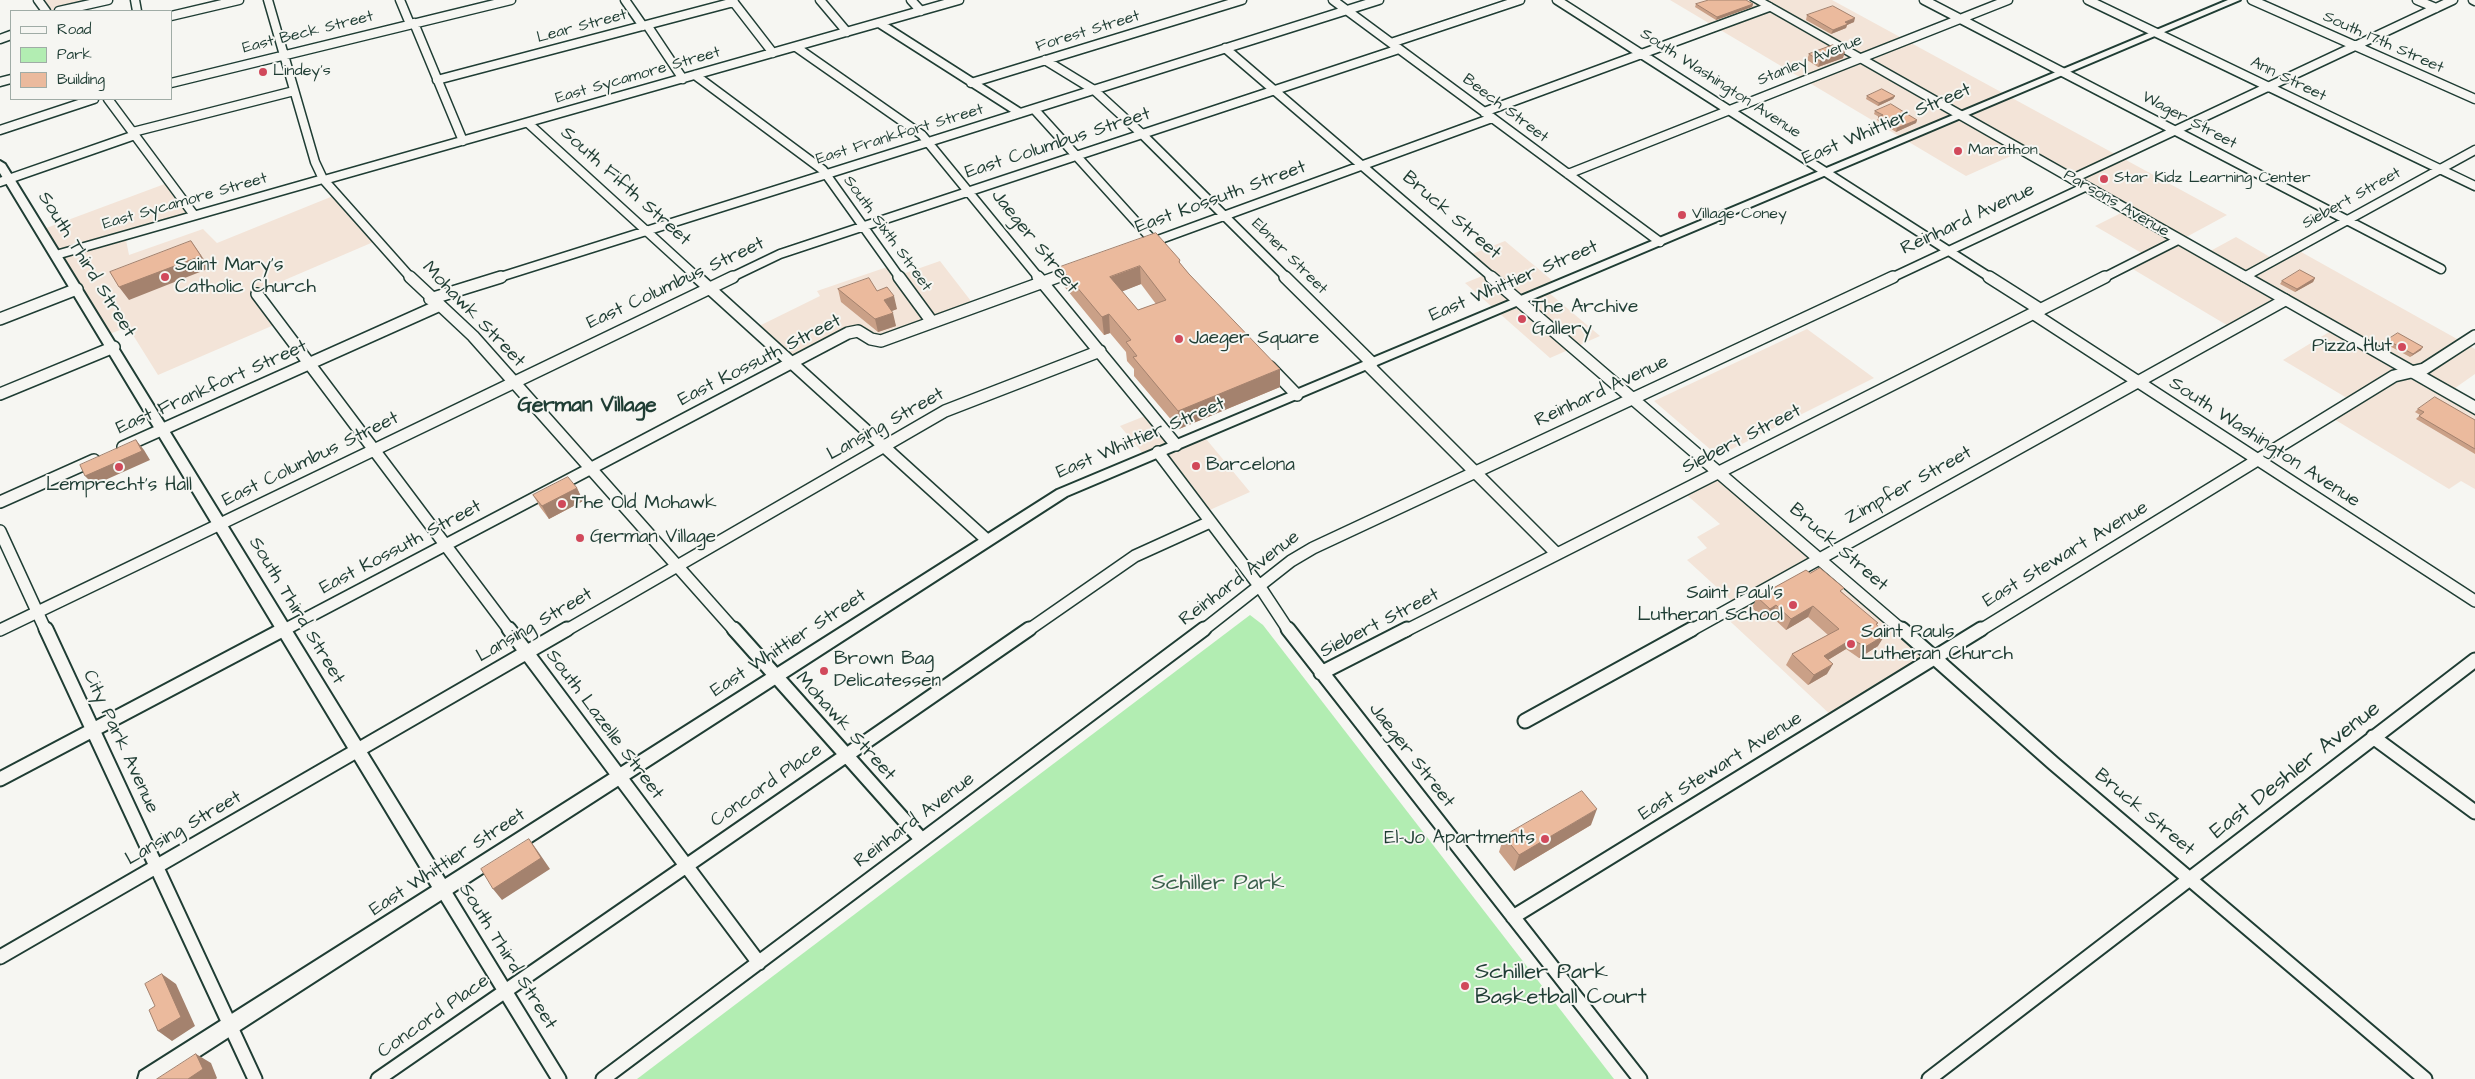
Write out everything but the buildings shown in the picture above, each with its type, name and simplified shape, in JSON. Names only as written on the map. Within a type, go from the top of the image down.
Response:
[{"type":"main road","name":"Parsons Avenue","points":[[1764,2],[1859,58],[2475,408]]},
{"type":"street","points":[[63,10],[108,0]]},
{"type":"street","points":[[172,16],[239,0]]},
{"type":"street","name":"Mohawk Street","points":[[268,0],[315,162],[324,179],[434,302],[473,336],[774,677],[921,839]]},
{"type":"street","points":[[400,0],[412,23],[463,141]]},
{"type":"street","name":"East Beck Street","points":[[172,83],[511,0]]},
{"type":"street","points":[[626,0],[683,79]]},
{"type":"street","points":[[820,0],[847,32]]},
{"type":"street","points":[[911,0],[921,11]]},
{"type":"street","name":"East Sycamore Street","points":[[56,255],[959,0]]},
{"type":"street","name":"Forest Street","points":[[971,83],[1223,2],[1242,0]]},
{"type":"street","name":"Beech Street","points":[[1333,0],[1660,242]]},
{"type":"street","name":"East Frankfort Street","points":[[0,502],[310,364],[434,302],[648,230],[1379,0]]},
{"type":"street","points":[[1391,42],[1520,0]]},
{"type":"street","name":"South Washington Avenue","points":[[1557,0],[1949,250],[2140,383],[2475,601]]},
{"type":"street","name":"Wager Street","points":[[1924,0],[2441,270]]},
{"type":"street","name":"Stanley Avenue","points":[[1568,174],[2008,0]]},
{"type":"street","name":"Ann Street","points":[[2088,0],[2475,186]]},
{"type":"street","name":"East Whittier Street","points":[[147,1079],[1062,493],[2236,0]]},
{"type":"street","name":"South 17th Street","points":[[2252,0],[2475,99]]},
{"type":"street","points":[[2417,0],[2436,8]]},
{"type":"street","points":[[2072,179],[2453,0]]},
{"type":"street","points":[[733,1],[773,54]]},
{"type":"street","name":"Lear Street","points":[[437,80],[733,1]]},
{"type":"street","name":"East Kossuth Street","points":[[1136,248],[1362,166],[1643,54],[1764,2]]},
{"type":"street","points":[[879,23],[1020,114]]},
{"type":"street","name":"Jaeger Street","points":[[796,47],[922,135],[929,142],[1176,445]]},
{"type":"street","name":"Bruck Street","points":[[1225,48],[1934,657],[2053,762],[2425,1079]]},
{"type":"street","name":"East Columbus Street","points":[[0,630],[780,254],[1399,49]]},
{"type":"street","name":"Ebner Street","points":[[1045,60],[1094,90],[1142,134],[1557,554]]},
{"type":"street","name":"South Sixth Street","points":[[695,75],[826,174],[932,322]]},
{"type":"street","points":[[5,180],[134,133],[294,91]]},
{"type":"street","points":[[0,130],[91,100]]},
{"type":"street","points":[[109,100],[194,215]]},
{"type":"street","points":[[1034,109],[1162,251]]},
{"type":"street","name":"South Fifth Street","points":[[528,123],[987,540]]},
{"type":"street","name":"Siebert Street","points":[[2244,277],[2475,150]]},
{"type":"street","name":"South Third Street","points":[[0,164],[5,180],[56,255],[114,347],[162,430],[559,1079]]},
{"type":"street","name":"Reinhard Avenue","points":[[603,1079],[1260,587],[1291,561],[1313,548],[2085,186]]},
{"type":"street","name":"Siebert Street","points":[[1322,673],[2178,240]]},
{"type":"street","name":"East Kossuth Street","points":[[0,779],[848,333],[858,331],[870,339],[881,341],[1090,265]]},
{"type":"street","points":[[0,319],[77,289]]},
{"type":"street","name":"South Lazelle Street","points":[[258,294],[618,777],[759,962]]},
{"type":"street","name":"Zimpfer Street","points":[[1525,721],[1818,558],[2140,383],[2285,300]]},
{"type":"street","name":"East Stewart Avenue","points":[[1513,917],[2394,376],[2424,369],[2475,336]]},
{"type":"street","points":[[0,394],[114,347]]},
{"type":"street","name":"Lansing Street","points":[[0,957],[526,652],[958,405],[1100,351]]},
{"type":"street","points":[[1265,361],[1297,395]]},
{"type":"street","name":"Jaeger Street","points":[[1158,452],[1260,587],[1294,639],[1640,1079]]},
{"type":"street","name":"Concord Place","points":[[378,1079],[1135,556],[1210,522]]},
{"type":"street","name":"City Park Avenue","points":[[0,531],[255,1079]]},
{"type":"street","name":"East Deshler Avenue","points":[[1929,1079],[2475,660]]},
{"type":"street","points":[[2373,737],[2475,812]]},
{"type":"shaded area","points":[[35,0],[108,0],[63,10],[42,10]]},
{"type":"shaded area","points":[[1670,0],[1832,0],[2227,215],[2179,241],[2203,255],[2236,237],[2275,260],[2294,248],[2475,349],[2475,374],[2448,393],[2475,408],[2475,489],[2461,481],[2449,489],[2329,416],[2352,401],[2283,360],[2334,329],[2283,301],[2230,327],[2126,265],[2145,255],[2095,226],[2125,211],[2022,151],[1966,176]]},
{"type":"shaded area","points":[[170,182],[196,214],[125,235],[129,255],[203,229],[217,243],[338,194],[378,240],[252,294],[274,325],[158,375],[128,327],[104,336],[41,230]]},
{"type":"shaded area","points":[[1505,241],[1560,287],[1548,292],[1600,336],[1550,358],[1465,283],[1487,274],[1467,256]]},
{"type":"shaded area","points":[[940,261],[974,305],[882,339],[851,331],[794,360],[757,327],[820,296],[817,291],[893,265],[900,275]]},
{"type":"shaded area","points":[[1807,329],[1874,378],[1718,456],[1654,401]]},
{"type":"shaded area","points":[[1150,414],[1176,445],[1202,434],[1250,492],[1203,513],[1159,452],[1146,457],[1120,426]]},
{"type":"shaded area","points":[[1718,471],[1934,656],[1833,717],[1719,611],[1734,603],[1687,560],[1707,548],[1697,537],[1720,524],[1681,490]]},
{"type":"green space","name":"Schiller Park","points":[[1250,615],[1263,625],[1614,1079],[637,1079]]},
{"type":"place","name":"Lindey's","points":[[263,72]]},
{"type":"place","name":"Marathon","points":[[1958,151]]},
{"type":"place","name":"Star Kidz Learning Center","points":[[2104,179]]},
{"type":"place","name":"Village Coney","points":[[1682,215]]},
{"type":"place","name":"Saint Mary's Catholic Church","points":[[165,277]]},
{"type":"place","name":"The Archive Gallery","points":[[1522,319]]},
{"type":"place","name":"Jaeger Square","points":[[1179,339]]},
{"type":"place","name":"Pizza Hut","points":[[2402,347]]},
{"type":"place","name":"Barcelona","points":[[1196,466]]},
{"type":"place","name":"Lemprecht’s Hall","points":[[119,467]]},
{"type":"place","name":"The Old Mohawk","points":[[562,504]]},
{"type":"place","name":"German Village","points":[[580,538]]},
{"type":"place","name":"Saint Paul's Lutheran School","points":[[1793,605]]},
{"type":"place","name":"Saint Pauls Lutheran Church","points":[[1851,644]]},
{"type":"place","name":"Brown Bag Delicatessen","points":[[824,671]]},
{"type":"place","name":"El-Jo Apartments","points":[[1545,839]]},
{"type":"place","name":"Schiller Park Basketball Court","points":[[1465,986]]},
{"type":"district","name":"German Village","points":[[587,407]]}]
